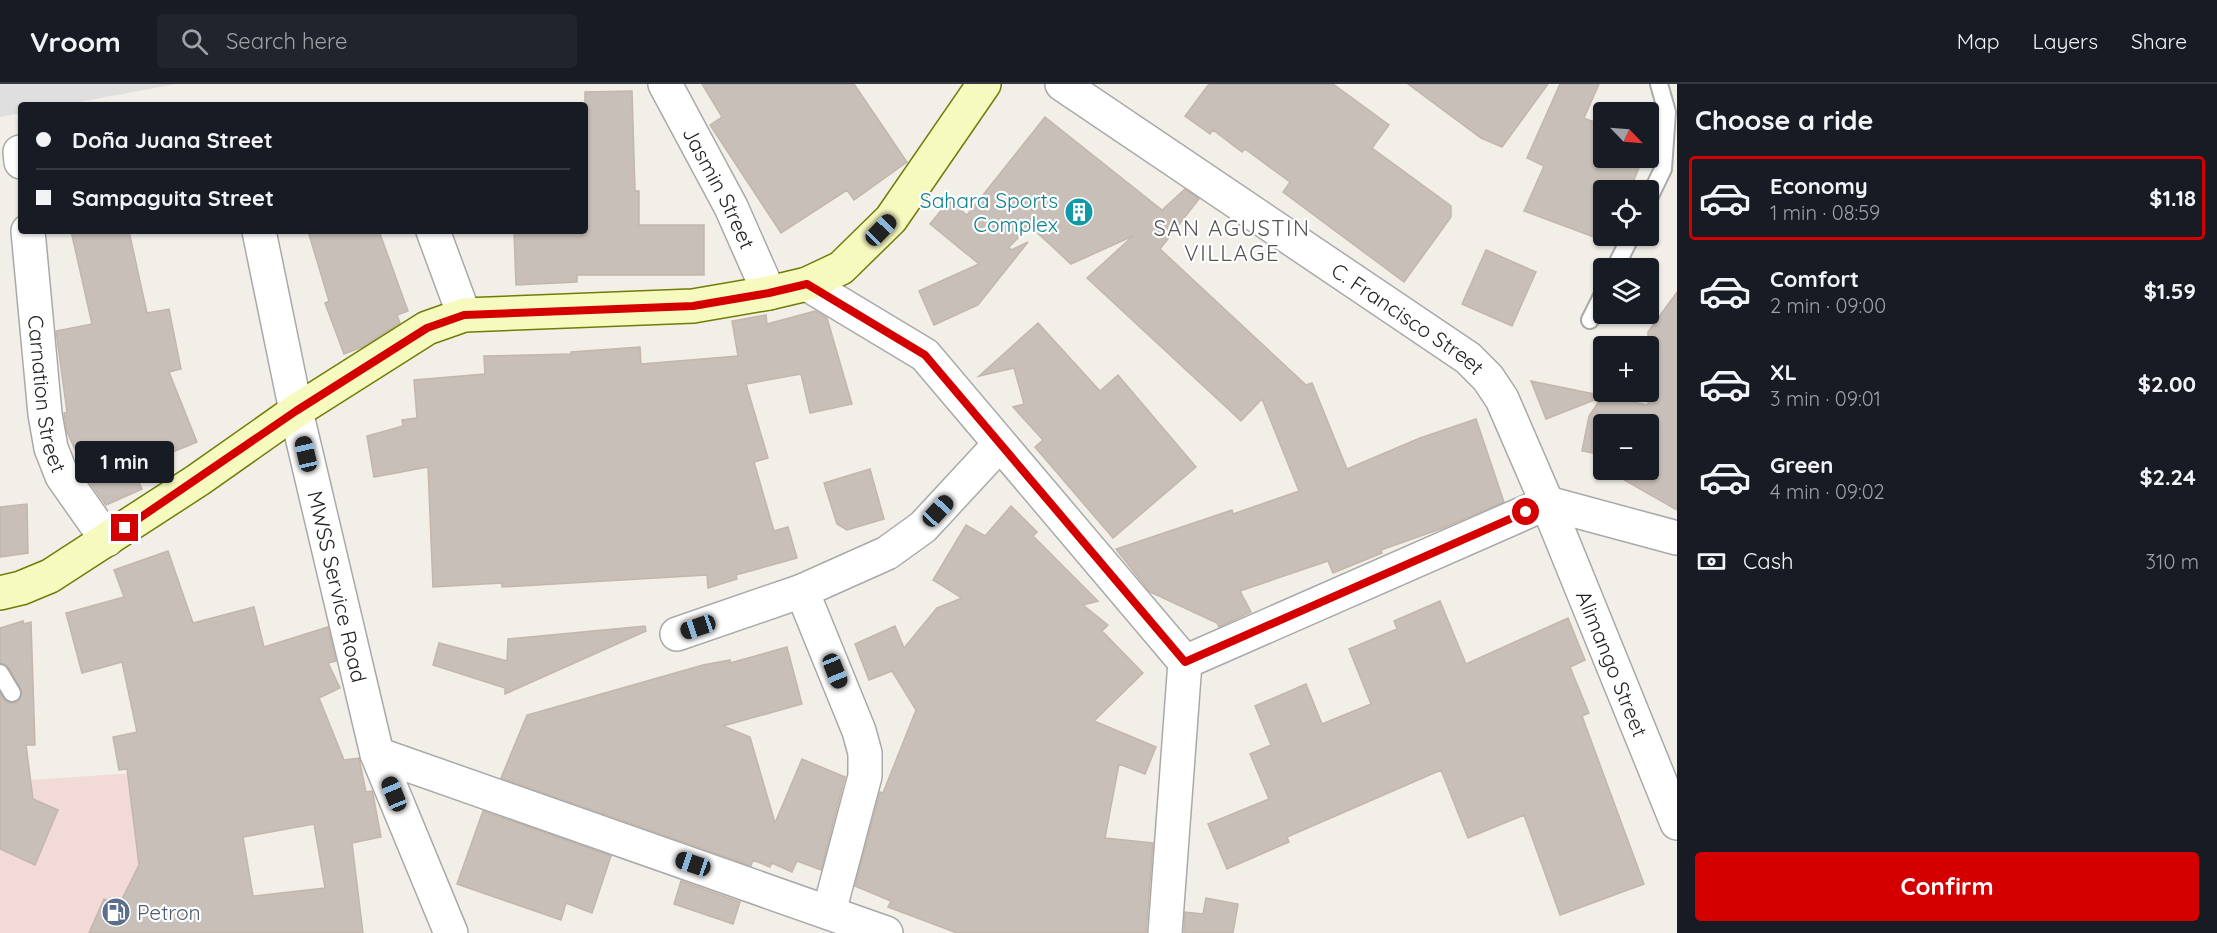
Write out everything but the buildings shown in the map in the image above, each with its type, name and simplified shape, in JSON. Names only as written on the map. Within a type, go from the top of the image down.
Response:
[{"type":"street","name":"Jasmin Street","points":[[665,84],[731,207],[769,293]]},
{"type":"street","points":[[0,592],[21,588],[50,576],[107,540],[296,411],[427,328],[464,315],[693,306],[807,284],[841,268],[891,219],[984,84]]},
{"type":"street","name":"C. Francisco Street","points":[[1062,84],[1468,358],[1488,378],[1502,399],[1548,503]]},
{"type":"street","name":"Carnation Street","points":[[27,234],[45,414],[51,448],[62,476],[107,540]]},
{"type":"street","name":"MWSS Service Road","points":[[260,234],[296,411],[377,754],[451,933]]},
{"type":"street","points":[[434,234],[464,315]]},
{"type":"street","points":[[807,284],[925,355],[999,446],[1185,662],[1165,933]]},
{"type":"street","points":[[677,634],[802,591],[887,553],[907,541],[999,446]]},
{"type":"street","points":[[1185,662],[1548,503],[1677,538]]},
{"type":"street","name":"Alimango Street","points":[[1548,503],[1677,823]]},
{"type":"street","points":[[802,591],[859,731],[865,753],[865,776],[829,912]]},
{"type":"street","points":[[377,754],[886,933]]},
{"type":"lane","points":[[1658,180],[1663,169],[1667,112],[1659,84]]},
{"type":"lane","points":[[1590,320],[1593,314]]},
{"type":"lane","points":[[0,673],[12,693]]},
{"type":"shaded area","points":[[0,84],[176,84],[79,102],[18,102],[18,114],[0,117]]},
{"type":"shaded area","points":[[179,770],[198,933],[0,933],[0,782]]},
{"type":"place","name":"Sahara Sports Complex","points":[[1079,212]]},
{"type":"place","name":"Petron","points":[[116,912]]},
{"type":"district","name":"SAN AGUSTIN VILLAGE","points":[[1232,240]]},
{"type":"route","points":[[125,528],[296,411],[427,328],[464,315],[693,306],[807,284],[925,355],[999,446],[1185,662],[1526,512]]}]
